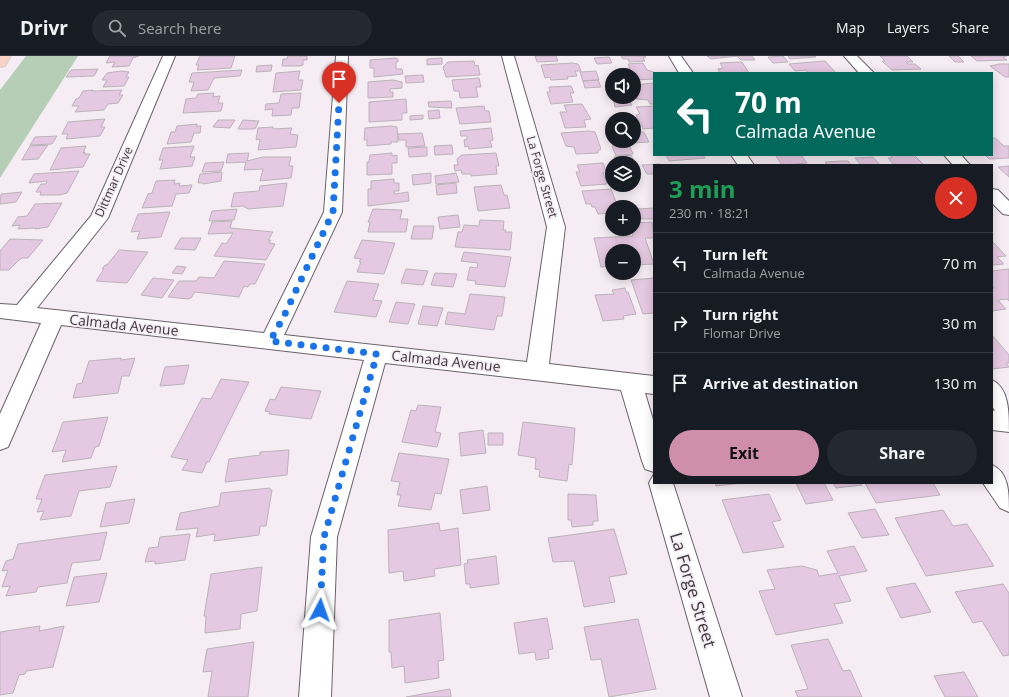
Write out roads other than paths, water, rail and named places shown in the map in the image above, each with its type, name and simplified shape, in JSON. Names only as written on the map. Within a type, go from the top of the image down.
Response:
[{"type":"main road","points":[[0,63],[5,56]]},
{"type":"street","name":"Dittmar Drive","points":[[22,313],[99,218],[169,56]]},
{"type":"street","points":[[270,341],[283,318],[333,212],[342,56]]},
{"type":"street","name":"La Forge Street","points":[[508,56],[556,227],[537,372]]},
{"type":"street","points":[[675,56],[685,72]]},
{"type":"street","points":[[850,56],[866,72]]},
{"type":"street","points":[[953,156],[961,164]]},
{"type":"street","points":[[993,195],[1009,210]]},
{"type":"street","name":"Calmada Avenue","points":[[0,311],[653,385]]},
{"type":"street","points":[[0,440],[54,317]]},
{"type":"street","points":[[315,697],[324,537],[377,354]]},
{"type":"street","points":[[630,382],[653,458]]},
{"type":"street","points":[[993,390],[1009,412]]},
{"type":"street","points":[[993,420],[1009,422]]},
{"type":"street","points":[[993,477],[1009,500]]},
{"type":"street","name":"La Forge Street","points":[[661,484],[726,697]]}]
